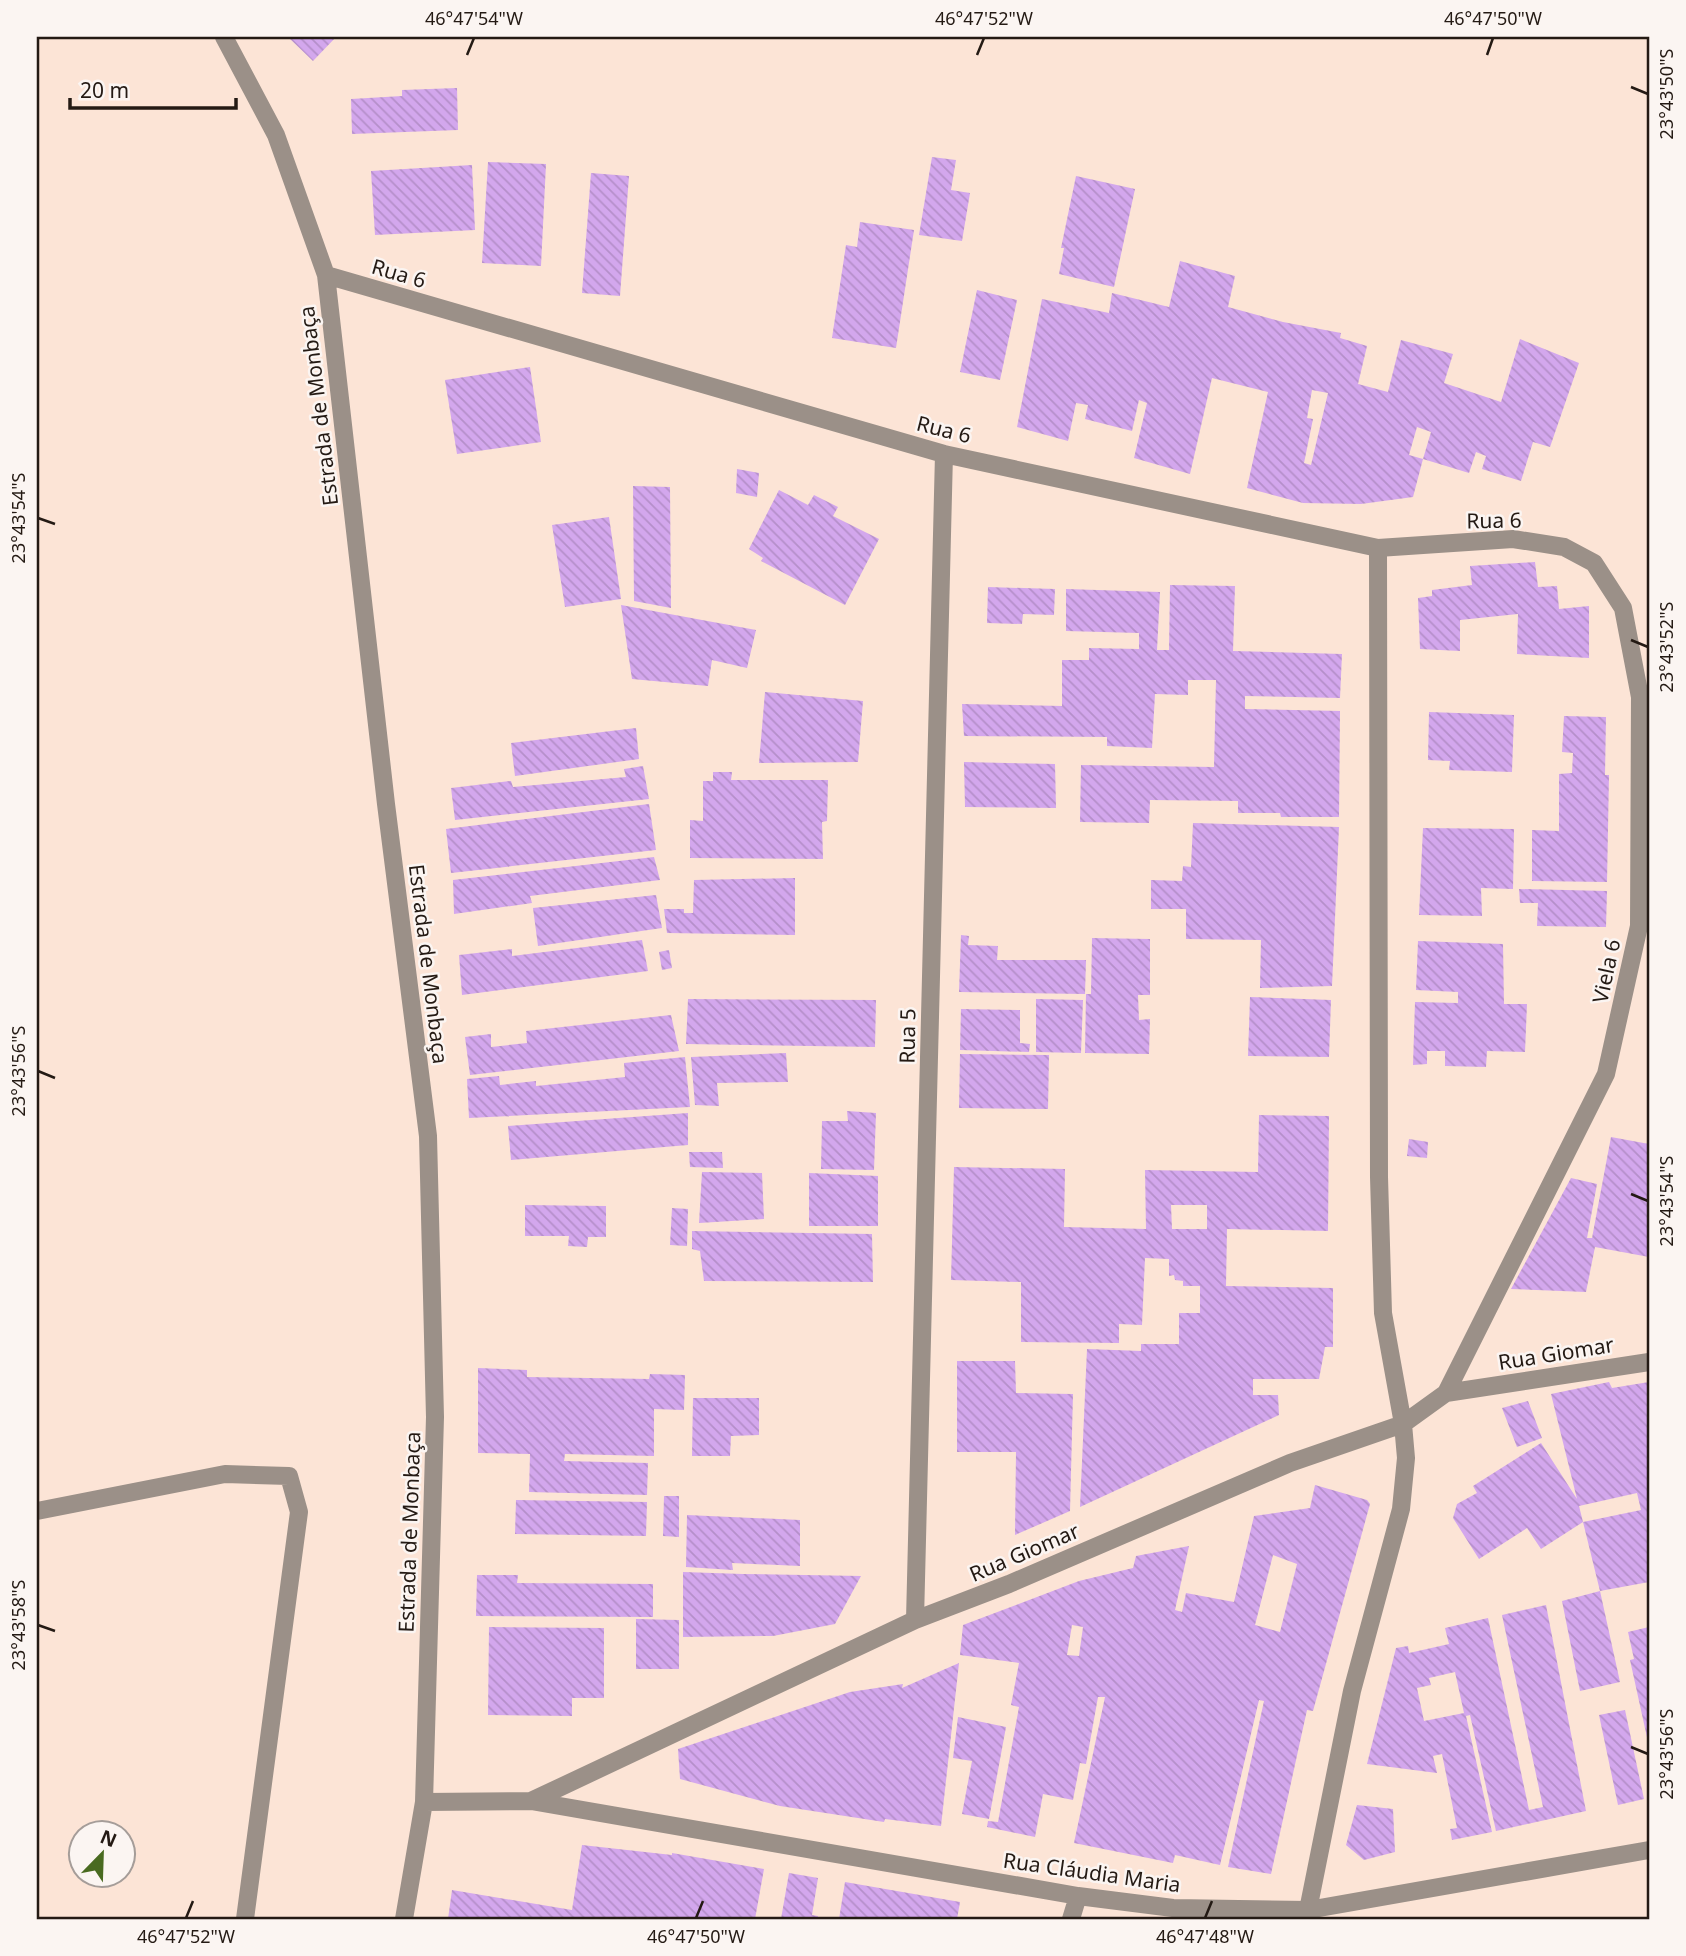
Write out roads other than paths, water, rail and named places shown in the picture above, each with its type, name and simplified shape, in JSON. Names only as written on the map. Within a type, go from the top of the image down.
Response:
[{"type":"street","name":"Estrada de Monbaça","points":[[224,37],[276,135],[326,275],[388,818],[428,1136],[435,1418],[424,1801],[404,1919]]},
{"type":"street","name":"Rua 6","points":[[326,275],[944,454],[1378,548],[1513,539],[1564,547]]},
{"type":"street","name":"Rua 5","points":[[915,1620],[944,454]]},
{"type":"street","name":"Viela 6","points":[[1446,1393],[1606,1074],[1639,926],[1640,697],[1623,608],[1594,563],[1564,547]]},
{"type":"street","points":[[1308,1910],[1352,1691],[1401,1508],[1406,1458],[1403,1424],[1382,1299],[1379,1177],[1378,548]]},
{"type":"street","name":"Rua Giomar","points":[[424,1801],[531,1801],[915,1620],[1009,1584],[1290,1463],[1403,1424],[1446,1393],[1649,1362]]},
{"type":"street","points":[[37,1511],[225,1474],[289,1476],[299,1512],[245,1919]]},
{"type":"street","name":"Rua Cláudia Maria","points":[[531,1801],[1078,1896],[1173,1908],[1308,1910],[1649,1850]]},
{"type":"street","points":[[1071,1919],[1078,1896]]}]
